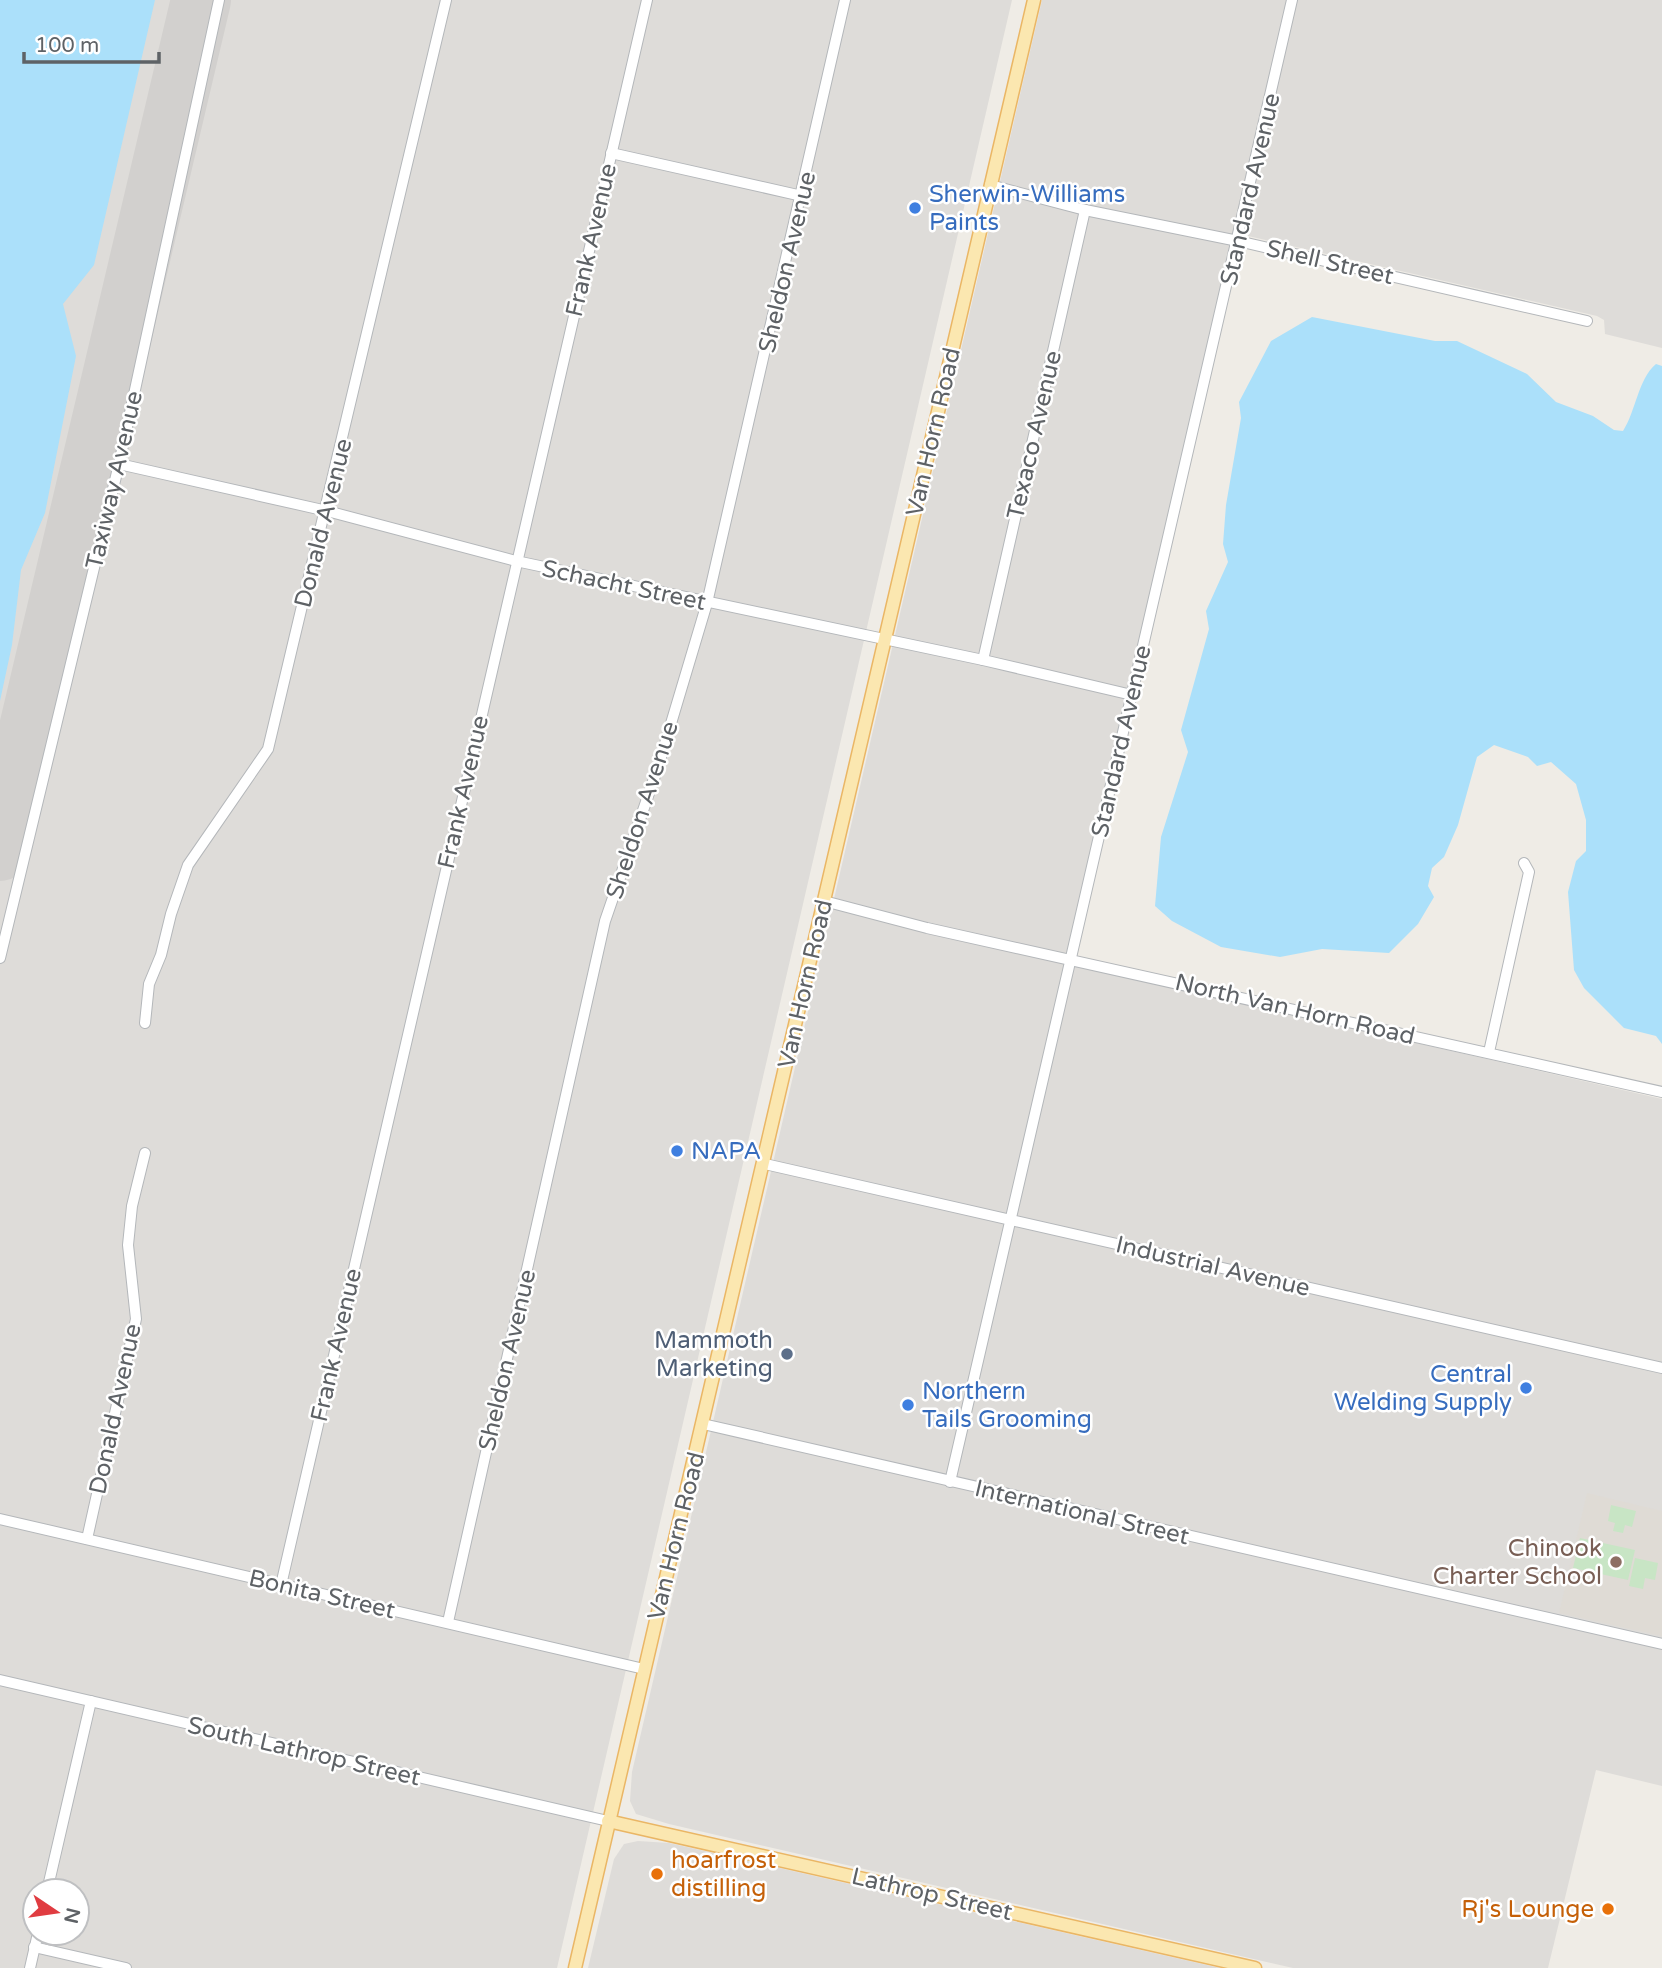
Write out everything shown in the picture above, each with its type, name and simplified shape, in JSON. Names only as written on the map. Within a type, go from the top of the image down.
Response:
[{"type":"main road","name":"Van Horn Road","points":[[575,1968],[643,1669],[765,1164],[1034,0]]},
{"type":"main road","name":"Lathrop Street","points":[[608,1821],[1255,1968]]},
{"type":"street","name":"Taxiway Avenue","points":[[0,958],[119,464],[219,0]]},
{"type":"street","name":"Donald Avenue","points":[[145,1023],[149,984],[161,955],[171,914],[188,865],[268,749],[327,512],[446,0]]},
{"type":"street","name":"Frank Avenue","points":[[281,1585],[647,0]]},
{"type":"street","name":"Sheldon Avenue","points":[[448,1622],[605,921],[658,767],[707,603],[845,0]]},
{"type":"street","name":"Standard Avenue","points":[[950,1482],[1292,0]]},
{"type":"street","points":[[611,153],[802,196]]},
{"type":"street","name":"Shell Street","points":[[990,185],[1085,209],[1587,321]]},
{"type":"street","name":"Texaco Avenue","points":[[983,660],[1085,209]]},
{"type":"street","name":"Schacht Street","points":[[119,464],[327,512],[516,561],[983,660],[1132,695]]},
{"type":"street","points":[[1489,1052],[1529,872],[1524,863]]},
{"type":"street","name":"North Van Horn Road","points":[[824,901],[927,928],[1662,1092]]},
{"type":"street","name":"Donald Avenue","points":[[88,1539],[136,1319],[128,1245],[132,1206],[145,1153]]},
{"type":"street","name":"Industrial Avenue","points":[[765,1164],[1662,1368]]},
{"type":"street","name":"International Street","points":[[703,1424],[1662,1644]]},
{"type":"street","name":"Bonita Street","points":[[0,1519],[643,1669]]},
{"type":"street","name":"South Lathrop Street","points":[[0,1680],[608,1821]]},
{"type":"street","points":[[50,1877],[90,1701]]},
{"type":"street","points":[[30,1968],[34,1947],[126,1968]]},
{"type":"shaded area","points":[[0,0],[1012,0],[557,1968],[0,1968]]},
{"type":"shaded area","points":[[1042,0],[1662,0],[1662,348],[1605,334],[1604,320],[1597,316],[1235,233],[1066,963],[1662,1099],[1662,1786],[1596,1770],[1548,1968],[1293,1968],[669,1824],[636,1814],[630,1801],[632,1772]]},
{"type":"shaded area","name":"Chinook Charter School","points":[[1587,1493],[1662,1511],[1662,1636],[1559,1613]]},
{"type":"shaded area","points":[[638,1841],[669,1843],[1220,1968],[588,1968],[614,1859],[624,1844]]},
{"type":"green space","points":[[1611,1505],[1636,1511],[1632,1527],[1625,1525],[1623,1533],[1613,1531],[1615,1523],[1608,1521]]},
{"type":"green space","points":[[1580,1538],[1635,1550],[1628,1580],[1573,1568]]},
{"type":"green space","points":[[1635,1558],[1658,1563],[1655,1580],[1645,1578],[1643,1589],[1629,1586]]},
{"type":"water","points":[[0,0],[155,0],[94,265],[63,304],[76,356],[45,513],[21,570],[12,645],[0,701]]},
{"type":"water","points":[[1312,317],[1435,341],[1457,341],[1527,374],[1556,402],[1593,416],[1614,430],[1623,431],[1645,378],[1656,364],[1662,366],[1662,1044],[1656,1036],[1624,1028],[1584,988],[1574,970],[1568,892],[1576,861],[1586,851],[1586,820],[1576,784],[1551,762],[1537,766],[1528,757],[1494,745],[1477,757],[1458,825],[1444,857],[1432,868],[1428,886],[1434,897],[1418,924],[1389,953],[1322,949],[1280,957],[1221,947],[1172,921],[1155,906],[1161,837],[1188,752],[1181,730],[1209,629],[1206,611],[1228,562],[1223,544],[1226,505],[1241,418],[1239,402],[1271,341]]},
{"type":"runway","points":[[0,851],[201,0]]},
{"type":"place","name":"Sherwin-Williams Paints","points":[[915,208]]},
{"type":"place","name":"NAPA","points":[[677,1151]]},
{"type":"place","name":"Mammoth Marketing","points":[[787,1354]]},
{"type":"place","name":"Central Welding Supply","points":[[1526,1388]]},
{"type":"place","name":"Northern Tails Grooming","points":[[908,1405]]},
{"type":"place","name":"Chinook Charter School","points":[[1616,1562]]},
{"type":"place","name":"hoarfrost distilling","points":[[657,1874]]},
{"type":"place","name":"Rj's Lounge","points":[[1608,1909]]}]
